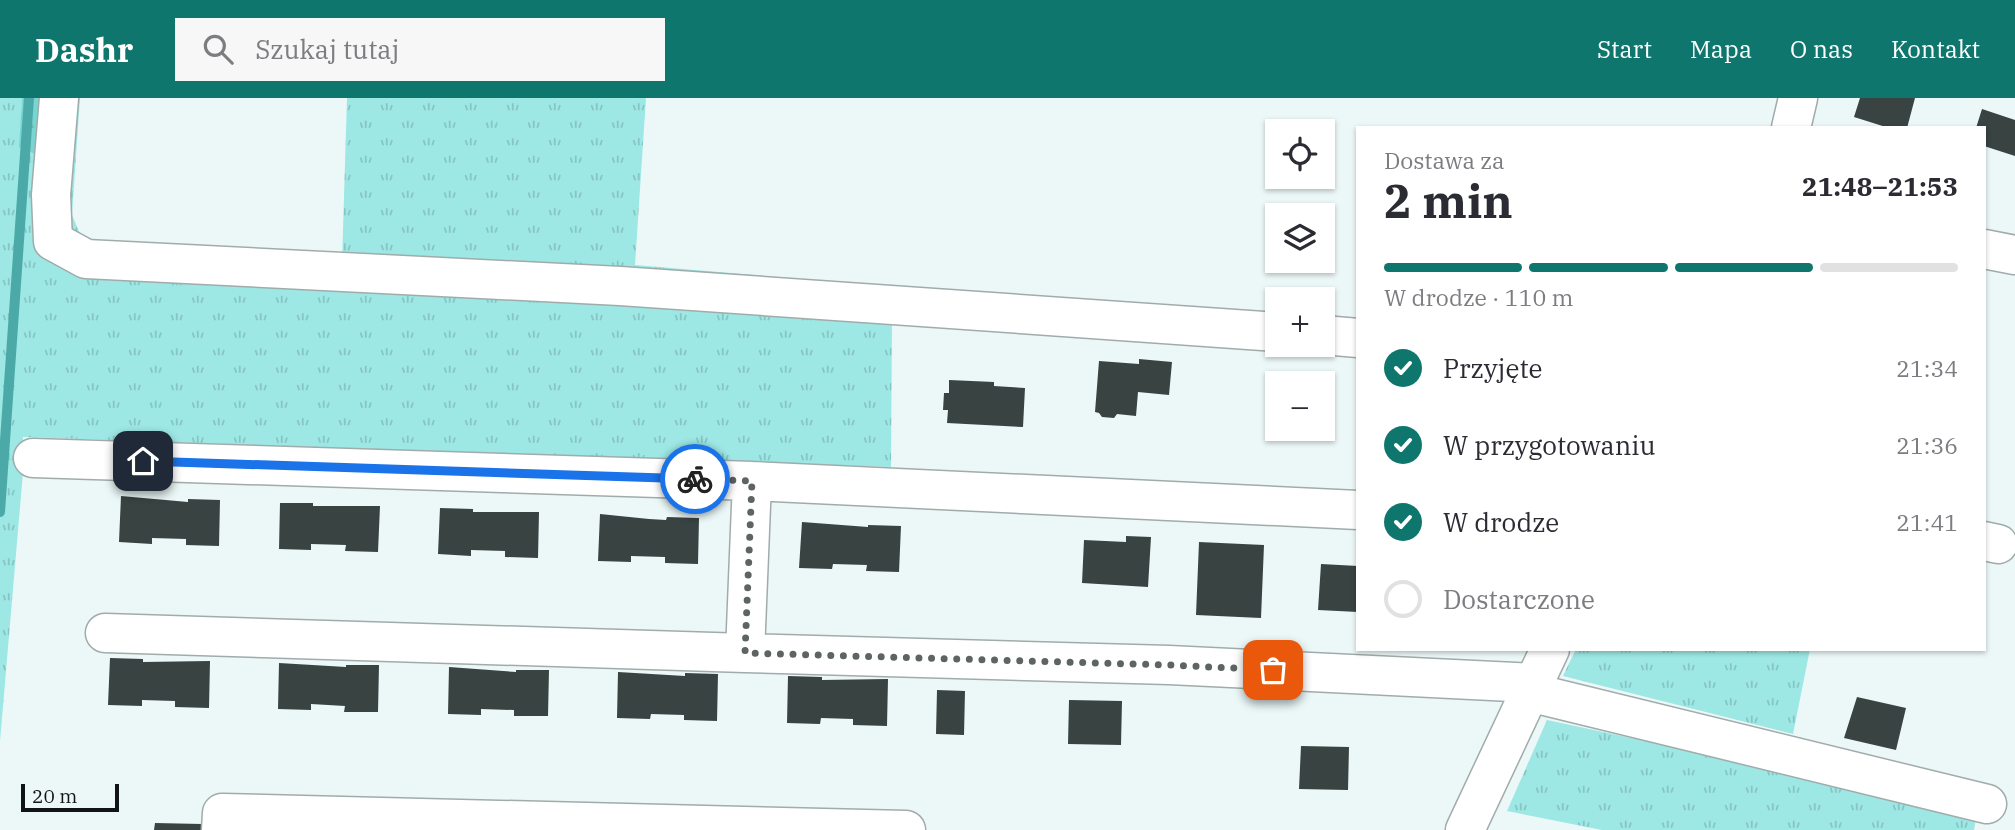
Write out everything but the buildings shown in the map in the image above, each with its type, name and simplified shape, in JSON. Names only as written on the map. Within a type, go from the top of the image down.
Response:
[{"type":"street","points":[[59,98],[51,195],[54,241],[86,259],[620,286],[1265,331]]},
{"type":"street","points":[[1791,126],[1798,98]]},
{"type":"street","points":[[1986,249],[2015,256]]},
{"type":"street","points":[[1335,336],[1356,338]]},
{"type":"street","points":[[33,458],[752,481],[1356,510]]},
{"type":"street","points":[[745,653],[752,481]]},
{"type":"street","points":[[105,633],[1169,665],[1531,688],[1987,804]]},
{"type":"street","points":[[1465,830],[1549,651]]},
{"type":"street","points":[[221,830],[222,813],[906,830]]},
{"type":"green space","points":[[0,98],[22,98],[20,147],[51,98],[80,98],[72,215],[84,243],[342,263],[347,98],[646,98],[635,265],[1265,318],[1265,345],[892,317],[891,467],[23,437],[23,472],[0,741]]},
{"type":"green space","points":[[22,98],[51,98],[49,160],[19,147]]},
{"type":"green space","points":[[1575,651],[1810,651],[1793,734],[1563,676]]},
{"type":"green space","points":[[1547,720],[1977,812],[1974,830],[1602,830],[1507,811]]},
{"type":"waterway","points":[[0,512],[29,98]]},
{"type":"way so far","points":[[695,479],[752,481],[745,653],[1273,670]]},
{"type":"route","points":[[143,461],[695,479]]}]
